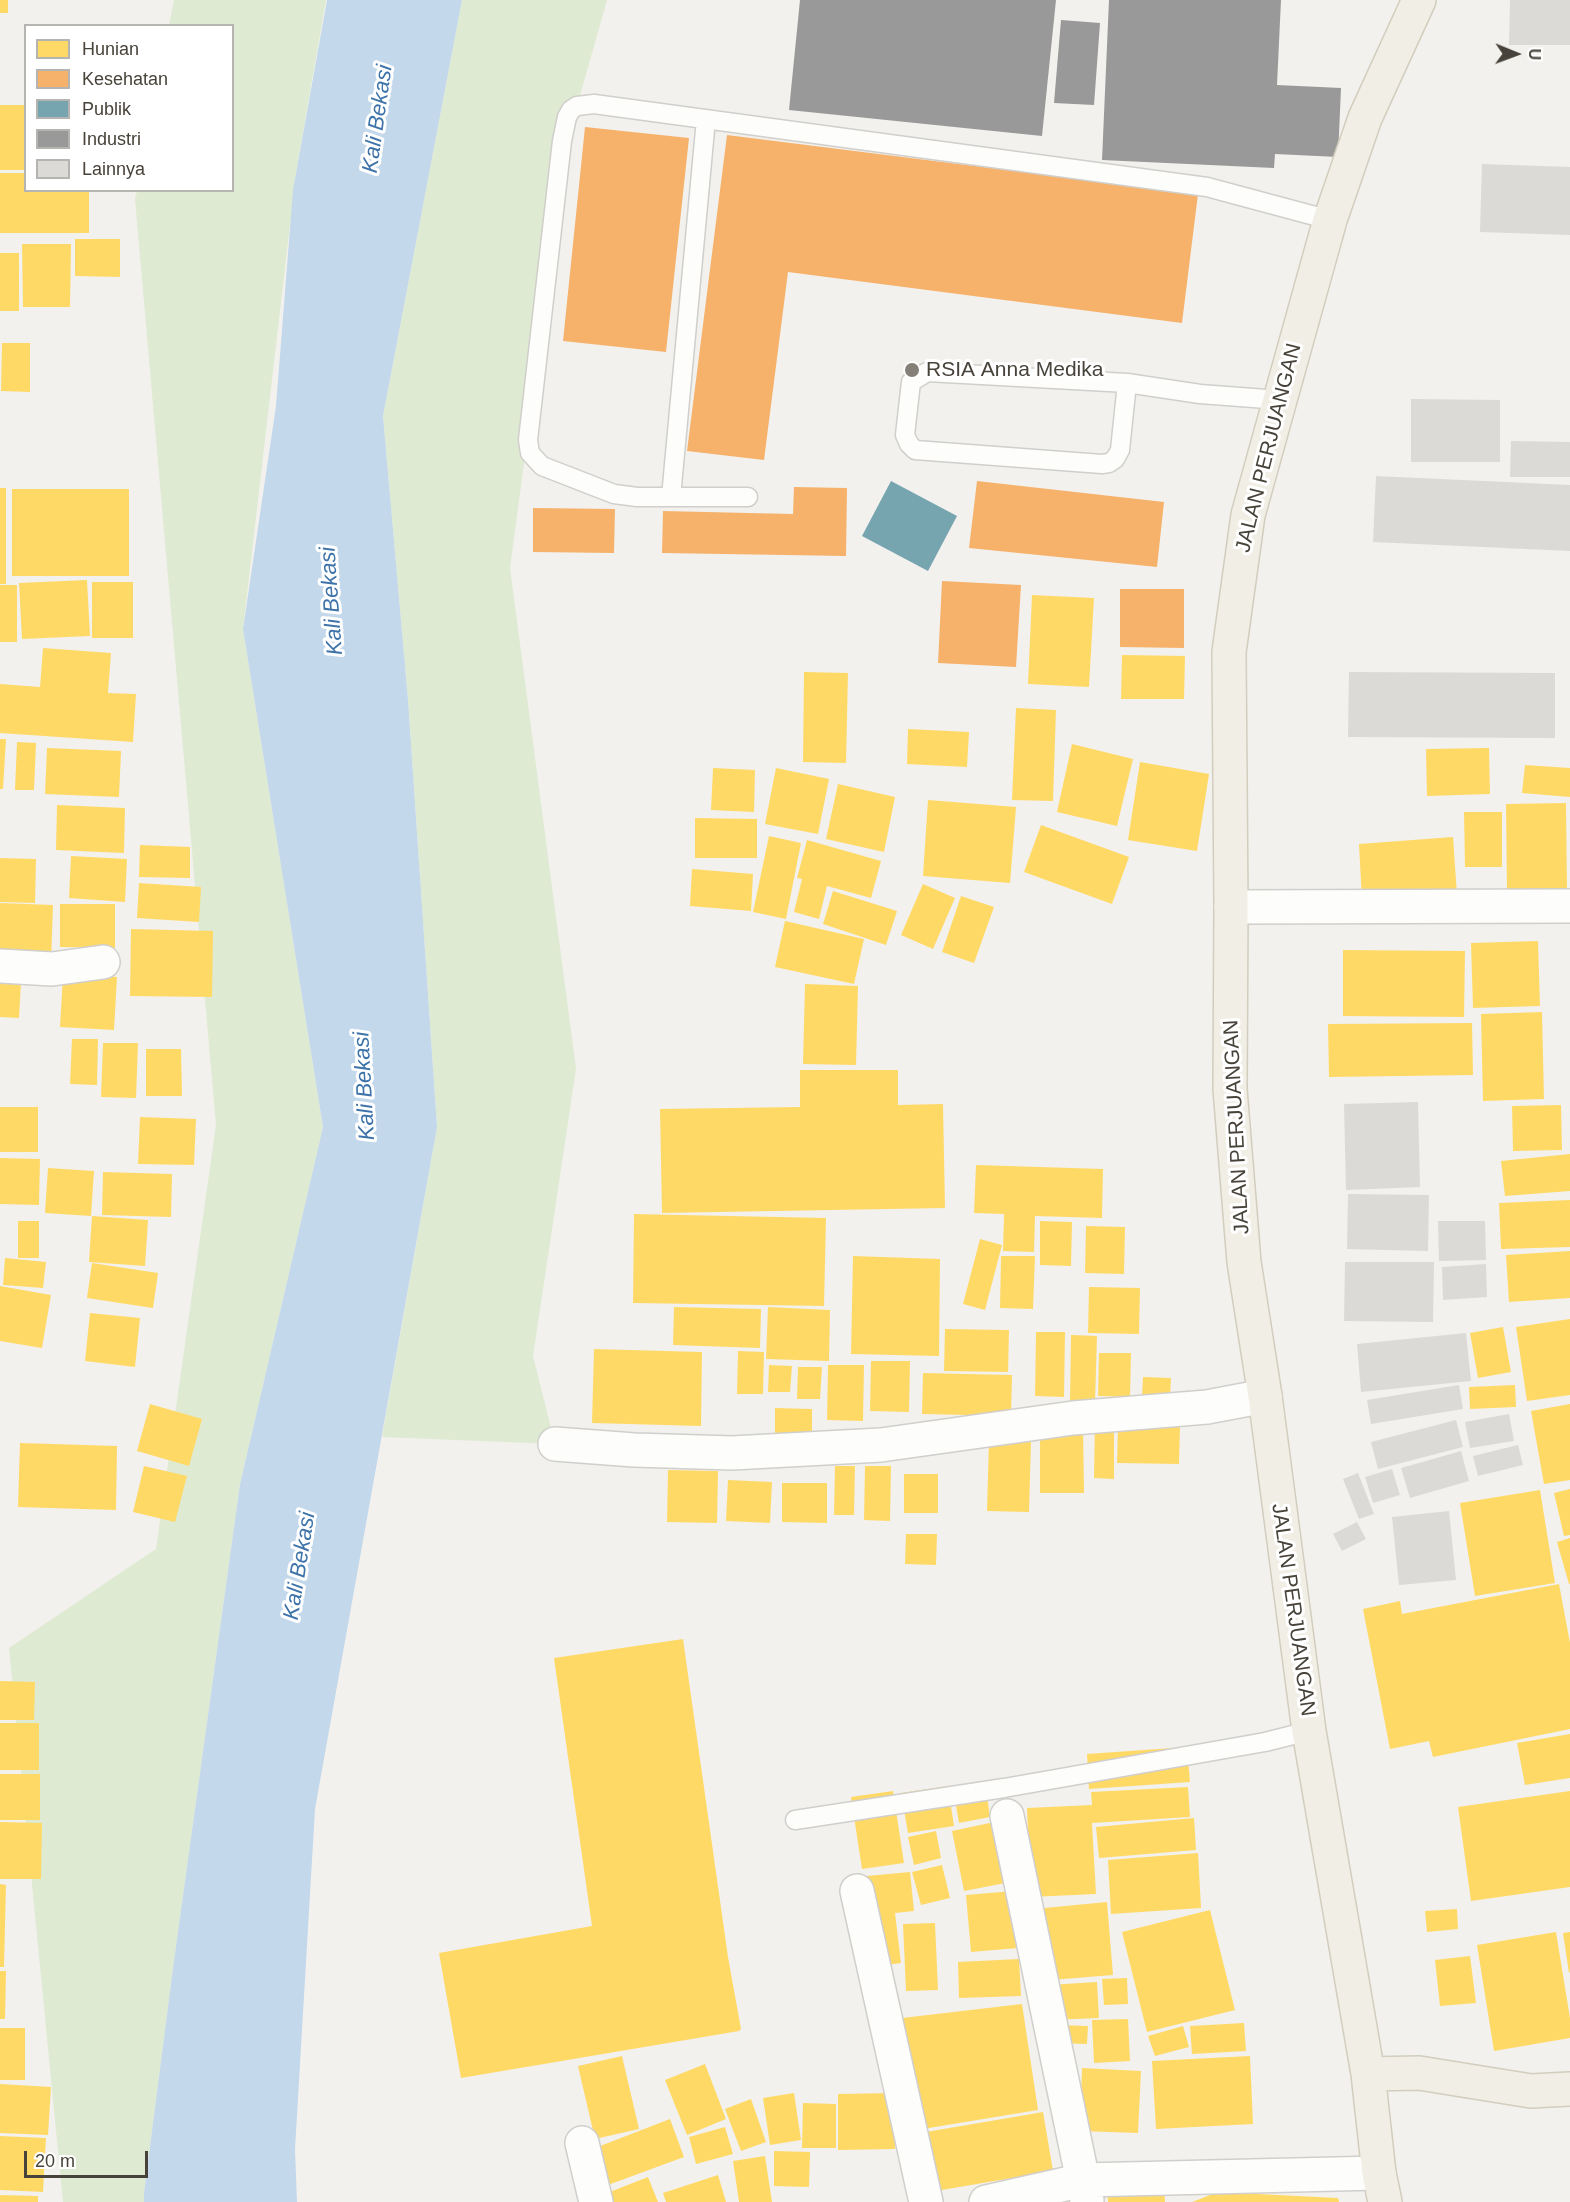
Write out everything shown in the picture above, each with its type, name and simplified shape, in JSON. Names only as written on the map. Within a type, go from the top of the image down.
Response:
[{"type":"main road","name":"JALAN PERJUANGAN","points":[[1382,2188],[1368,2074],[1309,1731],[1265,1396],[1244,1262],[1230,1089],[1229,652],[1248,515],[1330,220],[1365,118],[1419,0]]},
{"type":"main road","points":[[1368,2074],[1419,2073],[1531,2091],[1570,2089]]},
{"type":"street","points":[[1231,907],[1570,906]]},
{"type":"street","points":[[0,966],[52,969],[103,962]]},
{"type":"street","points":[[555,1444],[634,1450],[732,1453],[881,1445],[1073,1418],[1208,1407],[1265,1396]]},
{"type":"street","points":[[1007,1816],[1085,2191]]},
{"type":"street","points":[[857,1891],[926,2202]]},
{"type":"street","points":[[582,2143],[596,2202]]},
{"type":"street","points":[[986,2202],[1085,2191],[1382,2188]]},
{"type":"lane","points":[[748,497],[637,497],[614,494],[542,466],[530,453],[528,440],[560,152],[567,117],[571,110],[587,103],[1208,187],[1330,220]]},
{"type":"lane","points":[[671,497],[706,119]]},
{"type":"lane","points":[[1127,383],[1120,450],[1115,459],[1109,463],[915,450],[905,435],[911,382],[927,372],[1127,383],[1200,394],[1280,400]]},
{"type":"lane","points":[[795,1820],[1016,1786],[1265,1742],[1309,1731]]},
{"type":"green space","points":[[174,0],[326,0],[296,173],[243,629],[323,1127],[240,1484],[173,1968],[144,2202],[63,2202],[9,1648],[156,1549],[216,1125],[135,199],[137,192],[234,192],[234,24],[169,24]]},
{"type":"green space","points":[[462,0],[607,0],[577,106],[571,110],[510,568],[576,1069],[533,1356],[555,1444],[382,1437],[437,1127],[408,700],[383,416]]},
{"type":"water","name":"Kali Bekasi","points":[[327,0],[462,0],[383,416],[408,700],[437,1127],[315,1809],[295,2149],[297,2202],[144,2202],[173,1968],[240,1484],[323,1127],[243,629],[276,406],[293,190]]},
{"type":"building: Hunian","points":[[0,0],[8,0],[8,13],[0,13]]},
{"type":"building: Hunian","points":[[0,105],[24,105],[24,170],[0,170]]},
{"type":"building: Hunian","points":[[0,173],[24,173],[24,192],[89,192],[89,233],[0,233]]},
{"type":"building: Hunian","points":[[75,239],[120,239],[120,277],[75,276]]},
{"type":"building: Hunian","points":[[22,244],[71,244],[70,307],[23,307]]},
{"type":"building: Hunian","points":[[0,253],[19,253],[19,311],[0,311]]},
{"type":"building: Hunian","points":[[2,343],[30,343],[30,392],[1,391]]},
{"type":"building: Hunian","points":[[0,488],[6,488],[6,584],[0,584]]},
{"type":"building: Hunian","points":[[12,489],[129,489],[129,576],[12,576]]},
{"type":"building: Hunian","points":[[87,580],[90,636],[22,639],[19,583]]},
{"type":"building: Hunian","points":[[92,582],[133,582],[133,638],[92,638]]},
{"type":"building: Hunian","points":[[0,585],[17,585],[17,642],[0,642]]},
{"type":"building: Hunian","points":[[1032,595],[1094,598],[1089,687],[1028,684]]},
{"type":"building: Hunian","points":[[43,648],[111,653],[108,693],[136,694],[133,742],[0,733],[0,684],[40,687]]},
{"type":"building: Hunian","points":[[1122,655],[1185,656],[1184,699],[1121,699]]},
{"type":"building: Hunian","points":[[804,672],[848,673],[846,763],[803,762]]},
{"type":"building: Hunian","points":[[1016,708],[1056,710],[1053,801],[1012,800]]},
{"type":"building: Hunian","points":[[908,729],[969,732],[967,767],[907,764]]},
{"type":"building: Hunian","points":[[0,739],[6,739],[3,789],[0,789]]},
{"type":"building: Hunian","points":[[17,742],[36,743],[34,790],[15,790]]},
{"type":"building: Hunian","points":[[1072,744],[1133,759],[1117,826],[1057,812]]},
{"type":"building: Hunian","points":[[47,748],[121,751],[119,797],[45,794]]},
{"type":"building: Hunian","points":[[1489,748],[1490,794],[1427,796],[1426,749]]},
{"type":"building: Hunian","points":[[1140,762],[1209,774],[1197,851],[1128,840]]},
{"type":"building: Hunian","points":[[1525,765],[1570,768],[1570,797],[1522,793]]},
{"type":"building: Hunian","points":[[713,768],[755,770],[754,812],[711,810]]},
{"type":"building: Hunian","points":[[776,768],[829,779],[818,834],[765,824]]},
{"type":"building: Hunian","points":[[838,784],[895,797],[884,852],[826,839]]},
{"type":"building: Hunian","points":[[928,800],[1016,807],[1010,883],[923,876]]},
{"type":"building: Hunian","points":[[1566,803],[1567,890],[1507,891],[1506,804]]},
{"type":"building: Hunian","points":[[57,805],[125,808],[124,853],[56,850]]},
{"type":"building: Hunian","points":[[1464,812],[1502,812],[1502,867],[1465,867]]},
{"type":"building: Hunian","points":[[695,818],[757,819],[757,858],[695,858]]},
{"type":"building: Hunian","points":[[1041,825],[1129,857],[1112,904],[1024,872]]},
{"type":"building: Hunian","points":[[769,836],[801,843],[786,919],[753,912]]},
{"type":"building: Hunian","points":[[1453,837],[1457,895],[1362,901],[1359,844]]},
{"type":"building: Hunian","points":[[807,840],[881,861],[871,898],[827,886],[819,919],[794,912],[802,879],[797,878]]},
{"type":"building: Hunian","points":[[140,845],[190,847],[190,878],[139,877]]},
{"type":"building: Hunian","points":[[71,856],[127,859],[125,902],[69,898]]},
{"type":"building: Hunian","points":[[0,858],[36,859],[35,903],[0,902]]},
{"type":"building: Hunian","points":[[692,869],[753,874],[751,911],[690,906]]},
{"type":"building: Hunian","points":[[139,883],[201,887],[199,922],[137,918]]},
{"type":"building: Hunian","points":[[923,884],[955,898],[933,949],[901,935]]},
{"type":"building: Hunian","points":[[833,891],[897,911],[886,945],[823,924]]},
{"type":"building: Hunian","points":[[961,896],[994,907],[974,963],[942,952]]},
{"type":"building: Hunian","points":[[0,903],[53,905],[51,964],[0,962]]},
{"type":"building: Hunian","points":[[60,904],[115,904],[115,948],[60,947]]},
{"type":"building: Hunian","points":[[785,921],[864,939],[854,984],[775,967]]},
{"type":"building: Hunian","points":[[131,929],[213,931],[212,997],[130,996]]},
{"type":"building: Hunian","points":[[1538,941],[1540,1006],[1473,1008],[1471,943]]},
{"type":"building: Hunian","points":[[1343,950],[1465,951],[1464,1017],[1343,1016]]},
{"type":"building: Hunian","points":[[63,974],[117,977],[114,1030],[60,1027]]},
{"type":"building: Hunian","points":[[0,981],[21,982],[19,1018],[0,1017]]},
{"type":"building: Hunian","points":[[805,984],[858,986],[856,1065],[803,1064]]},
{"type":"building: Hunian","points":[[1542,1012],[1544,1099],[1483,1101],[1481,1014]]},
{"type":"building: Hunian","points":[[1472,1023],[1473,1075],[1329,1077],[1328,1024]]},
{"type":"building: Hunian","points":[[72,1039],[98,1039],[97,1085],[70,1084]]},
{"type":"building: Hunian","points":[[103,1043],[138,1043],[136,1098],[101,1097]]},
{"type":"building: Hunian","points":[[146,1049],[181,1049],[182,1096],[146,1096]]},
{"type":"building: Hunian","points":[[800,1070],[898,1070],[898,1105],[943,1104],[945,1208],[662,1213],[660,1109],[800,1107]]},
{"type":"building: Hunian","points":[[1561,1105],[1562,1150],[1513,1151],[1512,1106]]},
{"type":"building: Hunian","points":[[0,1107],[38,1107],[38,1152],[0,1152]]},
{"type":"building: Hunian","points":[[140,1117],[196,1119],[194,1165],[138,1164]]},
{"type":"building: Hunian","points":[[1570,1154],[1570,1191],[1505,1196],[1501,1161]]},
{"type":"building: Hunian","points":[[0,1158],[40,1159],[39,1205],[0,1204]]},
{"type":"building: Hunian","points":[[976,1165],[1103,1169],[1102,1218],[1035,1216],[1034,1252],[1003,1251],[1004,1214],[974,1213]]},
{"type":"building: Hunian","points":[[48,1168],[94,1171],[91,1216],[45,1213]]},
{"type":"building: Hunian","points":[[103,1172],[172,1174],[171,1217],[102,1215]]},
{"type":"building: Hunian","points":[[1570,1200],[1570,1247],[1501,1249],[1499,1203]]},
{"type":"building: Hunian","points":[[634,1214],[826,1218],[824,1306],[633,1303]]},
{"type":"building: Hunian","points":[[92,1216],[148,1220],[145,1266],[89,1262]]},
{"type":"building: Hunian","points":[[18,1221],[39,1221],[39,1258],[18,1258]]},
{"type":"building: Hunian","points":[[1040,1221],[1072,1222],[1071,1266],[1040,1265]]},
{"type":"building: Hunian","points":[[1086,1226],[1125,1227],[1124,1274],[1085,1273]]},
{"type":"building: Hunian","points":[[980,1239],[1002,1245],[985,1310],[963,1304]]},
{"type":"building: Hunian","points":[[1570,1251],[1570,1298],[1509,1302],[1506,1255]]},
{"type":"building: Hunian","points":[[853,1256],[940,1259],[939,1356],[851,1354]]},
{"type":"building: Hunian","points":[[1001,1256],[1035,1256],[1033,1309],[1000,1308]]},
{"type":"building: Hunian","points":[[5,1258],[46,1262],[43,1288],[3,1285]]},
{"type":"building: Hunian","points":[[92,1263],[158,1273],[153,1308],[87,1298]]},
{"type":"building: Hunian","points":[[0,1286],[51,1295],[42,1348],[0,1341]]},
{"type":"building: Hunian","points":[[1089,1287],[1140,1288],[1139,1334],[1088,1333]]},
{"type":"building: Hunian","points":[[674,1307],[761,1309],[760,1348],[673,1345]]},
{"type":"building: Hunian","points":[[768,1307],[830,1310],[829,1361],[766,1359]]},
{"type":"building: Hunian","points":[[90,1313],[140,1318],[135,1367],[85,1361]]},
{"type":"building: Hunian","points":[[1570,1319],[1570,1395],[1527,1401],[1516,1327]]},
{"type":"building: Hunian","points":[[1503,1327],[1511,1372],[1478,1378],[1470,1333]]},
{"type":"building: Hunian","points":[[945,1329],[1009,1330],[1008,1372],[944,1371]]},
{"type":"building: Hunian","points":[[1036,1332],[1065,1332],[1064,1397],[1035,1396]]},
{"type":"building: Hunian","points":[[1071,1335],[1097,1336],[1095,1403],[1070,1402]]},
{"type":"building: Hunian","points":[[594,1349],[702,1352],[701,1426],[592,1423]]},
{"type":"building: Hunian","points":[[738,1351],[764,1352],[763,1394],[737,1394]]},
{"type":"building: Hunian","points":[[1099,1353],[1131,1353],[1130,1397],[1098,1396]]},
{"type":"building: Hunian","points":[[871,1361],[910,1361],[909,1412],[870,1411]]},
{"type":"building: Hunian","points":[[769,1365],[792,1366],[790,1392],[768,1392]]},
{"type":"building: Hunian","points":[[828,1365],[864,1365],[863,1421],[827,1420]]},
{"type":"building: Hunian","points":[[798,1367],[822,1367],[820,1399],[797,1399]]},
{"type":"building: Hunian","points":[[923,1373],[1012,1375],[1011,1416],[922,1414]]},
{"type":"building: Hunian","points":[[1143,1377],[1171,1378],[1170,1397],[1142,1396]]},
{"type":"building: Hunian","points":[[1515,1385],[1516,1407],[1470,1409],[1469,1387]]},
{"type":"building: Hunian","points":[[150,1404],[202,1419],[189,1466],[137,1451]]},
{"type":"building: Hunian","points":[[1570,1404],[1570,1480],[1544,1484],[1531,1411]]},
{"type":"building: Hunian","points":[[775,1408],[812,1409],[812,1435],[775,1434]]},
{"type":"building: Hunian","points":[[1095,1421],[1114,1422],[1114,1479],[1094,1478]]},
{"type":"building: Hunian","points":[[1118,1425],[1180,1426],[1179,1464],[1117,1463]]},
{"type":"building: Hunian","points":[[1083,1429],[1084,1493],[1040,1493],[1040,1430]]},
{"type":"building: Hunian","points":[[989,1440],[1031,1441],[1029,1512],[987,1511]]},
{"type":"building: Hunian","points":[[20,1443],[117,1446],[116,1510],[18,1507]]},
{"type":"building: Hunian","points":[[144,1466],[187,1476],[175,1522],[133,1512]]},
{"type":"building: Hunian","points":[[835,1466],[855,1466],[854,1515],[834,1515]]},
{"type":"building: Hunian","points":[[865,1466],[891,1466],[890,1521],[864,1520]]},
{"type":"building: Hunian","points":[[668,1470],[718,1471],[717,1523],[667,1522]]},
{"type":"building: Hunian","points":[[904,1474],[938,1474],[938,1513],[904,1513]]},
{"type":"building: Hunian","points":[[728,1480],[772,1482],[770,1523],[726,1521]]},
{"type":"building: Hunian","points":[[782,1483],[827,1483],[827,1523],[782,1522]]},
{"type":"building: Hunian","points":[[1570,1489],[1570,1535],[1564,1536],[1554,1493]]},
{"type":"building: Hunian","points":[[1540,1490],[1555,1583],[1475,1596],[1460,1503]]},
{"type":"building: Hunian","points":[[906,1534],[937,1534],[936,1565],[905,1564]]},
{"type":"building: Hunian","points":[[1570,1538],[1570,1584],[1569,1584],[1557,1542]]},
{"type":"building: Hunian","points":[[1559,1584],[1570,1643],[1570,1729],[1433,1757],[1429,1741],[1390,1749],[1363,1609],[1400,1601],[1402,1614]]},
{"type":"building: Hunian","points":[[683,1639],[728,1957],[741,2029],[461,2078],[439,1953],[592,1926],[554,1658]]},
{"type":"building: Hunian","points":[[0,1681],[35,1682],[34,1720],[0,1720]]},
{"type":"building: Hunian","points":[[0,1723],[39,1723],[39,1770],[0,1770]]},
{"type":"building: Hunian","points":[[1570,1734],[1570,1778],[1525,1785],[1517,1743]]},
{"type":"building: Hunian","points":[[1187,1747],[1190,1782],[1089,1789],[1087,1754]]},
{"type":"building: Hunian","points":[[0,1774],[40,1774],[40,1820],[0,1820]]},
{"type":"building: Hunian","points":[[985,1783],[990,1817],[959,1823],[953,1788]]},
{"type":"building: Hunian","points":[[948,1786],[954,1826],[908,1833],[901,1793]]},
{"type":"building: Hunian","points":[[1188,1787],[1190,1817],[1092,1823],[1096,1894],[1031,1897],[1027,1808],[1092,1805],[1091,1792]]},
{"type":"building: Hunian","points":[[893,1791],[904,1863],[862,1869],[851,1797]]},
{"type":"building: Hunian","points":[[1570,1791],[1570,1887],[1471,1901],[1458,1807]]},
{"type":"building: Hunian","points":[[1194,1818],[1196,1850],[1099,1858],[1096,1827]]},
{"type":"building: Hunian","points":[[999,1821],[1011,1882],[964,1891],[952,1831]]},
{"type":"building: Hunian","points":[[0,1822],[42,1823],[41,1879],[0,1879]]},
{"type":"building: Hunian","points":[[936,1831],[941,1858],[914,1865],[908,1837]]},
{"type":"building: Hunian","points":[[1198,1853],[1201,1908],[1111,1914],[1108,1860]]},
{"type":"building: Hunian","points":[[942,1865],[950,1898],[921,1905],[912,1872]]},
{"type":"building: Hunian","points":[[910,1872],[914,1911],[895,1913],[901,1963],[879,1966],[867,1876]]},
{"type":"building: Hunian","points":[[0,1884],[6,1885],[4,1967],[0,1967]]},
{"type":"building: Hunian","points":[[1013,1891],[1018,1948],[971,1952],[966,1895]]},
{"type":"building: Hunian","points":[[1107,1902],[1113,1975],[1051,1980],[1044,1908]]},
{"type":"building: Hunian","points":[[1457,1909],[1458,1929],[1427,1932],[1425,1911]]},
{"type":"building: Hunian","points":[[1210,1910],[1235,2010],[1147,2032],[1122,1932]]},
{"type":"building: Hunian","points":[[935,1923],[938,1990],[906,1991],[903,1924]]},
{"type":"building: Hunian","points":[[1556,1932],[1570,2018],[1570,2038],[1494,2051],[1477,1945]]},
{"type":"building: Hunian","points":[[1570,1932],[1570,1972],[1569,1973],[1563,1933]]},
{"type":"building: Hunian","points":[[1470,1956],[1476,2003],[1440,2006],[1435,1960]]},
{"type":"building: Hunian","points":[[1019,1959],[1021,1996],[959,1998],[958,1962]]},
{"type":"building: Hunian","points":[[0,1971],[6,1971],[5,2019],[0,2019]]},
{"type":"building: Hunian","points":[[1127,1978],[1128,2004],[1104,2005],[1102,1979]]},
{"type":"building: Hunian","points":[[1097,1982],[1099,2018],[1051,2020],[1049,1985]]},
{"type":"building: Hunian","points":[[1022,2004],[1038,2110],[917,2130],[902,2018]]},
{"type":"building: Hunian","points":[[1128,2019],[1130,2061],[1094,2063],[1092,2020]]},
{"type":"building: Hunian","points":[[1244,2023],[1246,2051],[1192,2054],[1190,2026]]},
{"type":"building: Hunian","points":[[1059,2025],[1088,2026],[1087,2044],[1058,2043]]},
{"type":"building: Hunian","points":[[1183,2026],[1189,2047],[1155,2056],[1148,2036]]},
{"type":"building: Hunian","points":[[0,2028],[25,2028],[25,2080],[0,2080]]},
{"type":"building: Hunian","points":[[622,2056],[639,2129],[595,2139],[578,2066]]},
{"type":"building: Hunian","points":[[1250,2056],[1253,2124],[1156,2129],[1152,2061]]},
{"type":"building: Hunian","points":[[705,2064],[726,2119],[687,2135],[665,2080]]},
{"type":"building: Hunian","points":[[1082,2068],[1141,2071],[1138,2133],[1080,2131]]},
{"type":"building: Hunian","points":[[0,2084],[51,2087],[48,2135],[0,2133]]},
{"type":"building: Hunian","points":[[794,2093],[801,2140],[770,2145],[763,2098]]},
{"type":"building: Hunian","points":[[894,2093],[895,2149],[838,2150],[838,2094]]},
{"type":"building: Hunian","points":[[751,2099],[766,2142],[741,2151],[725,2109]]},
{"type":"building: Hunian","points":[[803,2103],[836,2104],[836,2148],[802,2148]]},
{"type":"building: Hunian","points":[[1043,2112],[1053,2171],[936,2191],[926,2132]]},
{"type":"building: Hunian","points":[[670,2119],[684,2157],[608,2185],[595,2148]]},
{"type":"building: Hunian","points":[[725,2127],[733,2154],[696,2164],[689,2137]]},
{"type":"building: Hunian","points":[[0,2136],[46,2138],[43,2192],[0,2190]]},
{"type":"building: Hunian","points":[[774,2151],[810,2152],[809,2187],[774,2186]]},
{"type":"building: Hunian","points":[[765,2156],[772,2202],[739,2202],[733,2161]]},
{"type":"building: Hunian","points":[[718,2175],[726,2202],[666,2202],[663,2193]]},
{"type":"building: Hunian","points":[[648,2177],[658,2202],[605,2202],[602,2195]]},
{"type":"building: Hunian","points":[[1164,2185],[1165,2202],[1108,2202],[1107,2188]]},
{"type":"building: Hunian","points":[[1218,2192],[1338,2198],[1339,2202],[1192,2202]]},
{"type":"building: Hunian","points":[[0,2195],[38,2196],[38,2202],[0,2202]]},
{"type":"building: Kesehatan","points":[[585,127],[689,138],[666,352],[563,341]]},
{"type":"building: Kesehatan","points":[[727,135],[1198,194],[1182,323],[788,272],[764,460],[687,451]]},
{"type":"building: Kesehatan","points":[[977,481],[1164,502],[1157,567],[969,548]]},
{"type":"building: Kesehatan","points":[[794,487],[847,488],[846,556],[662,553],[663,511],[793,514]]},
{"type":"building: Kesehatan","points":[[533,508],[615,509],[614,553],[533,552]]},
{"type":"building: Kesehatan","points":[[942,581],[1021,585],[1016,667],[938,663]]},
{"type":"building: Kesehatan","points":[[1120,589],[1184,589],[1184,648],[1120,647]]},
{"type":"building: Publik","points":[[891,481],[957,516],[928,571],[862,536]]},
{"type":"building: Industri","points":[[800,0],[1056,0],[1042,136],[789,110]]},
{"type":"building: Industri","points":[[1109,0],[1281,0],[1277,85],[1341,88],[1338,157],[1275,154],[1274,168],[1102,160]]},
{"type":"building: Industri","points":[[1061,20],[1100,23],[1094,105],[1054,103]]},
{"type":"building: Lainnya","points":[[1510,0],[1570,0],[1570,45],[1509,45]]},
{"type":"building: Lainnya","points":[[1482,164],[1570,167],[1570,235],[1480,232]]},
{"type":"building: Lainnya","points":[[1411,399],[1500,400],[1500,462],[1411,462]]},
{"type":"building: Lainnya","points":[[1511,441],[1570,442],[1570,477],[1510,477]]},
{"type":"building: Lainnya","points":[[1376,476],[1570,485],[1570,551],[1373,542]]},
{"type":"building: Lainnya","points":[[1349,672],[1555,673],[1555,738],[1348,737]]},
{"type":"building: Lainnya","points":[[1418,1102],[1420,1187],[1346,1190],[1344,1104]]},
{"type":"building: Lainnya","points":[[1348,1194],[1429,1195],[1428,1251],[1347,1249]]},
{"type":"building: Lainnya","points":[[1438,1221],[1485,1221],[1486,1260],[1439,1261]]},
{"type":"building: Lainnya","points":[[1345,1262],[1434,1262],[1433,1322],[1344,1321]]},
{"type":"building: Lainnya","points":[[1486,1264],[1487,1297],[1443,1300],[1442,1267]]},
{"type":"building: Lainnya","points":[[1466,1333],[1471,1381],[1361,1392],[1357,1344]]},
{"type":"building: Lainnya","points":[[1459,1385],[1463,1409],[1371,1424],[1367,1400]]},
{"type":"building: Lainnya","points":[[1509,1414],[1514,1441],[1470,1448],[1465,1422]]},
{"type":"building: Lainnya","points":[[1456,1420],[1463,1447],[1378,1469],[1371,1442]]},
{"type":"building: Lainnya","points":[[1518,1445],[1523,1465],[1478,1476],[1473,1456]]},
{"type":"building: Lainnya","points":[[1461,1451],[1469,1481],[1410,1498],[1401,1468]]},
{"type":"building: Lainnya","points":[[1392,1469],[1400,1495],[1373,1503],[1365,1477]]},
{"type":"building: Lainnya","points":[[1358,1473],[1374,1514],[1359,1519],[1343,1479]]},
{"type":"building: Lainnya","points":[[1449,1511],[1456,1580],[1399,1585],[1392,1517]]},
{"type":"building: Lainnya","points":[[1357,1522],[1366,1539],[1342,1551],[1333,1534]]},
{"type":"place","name":"RSIA Anna Medika","points":[[912,370]]}]
